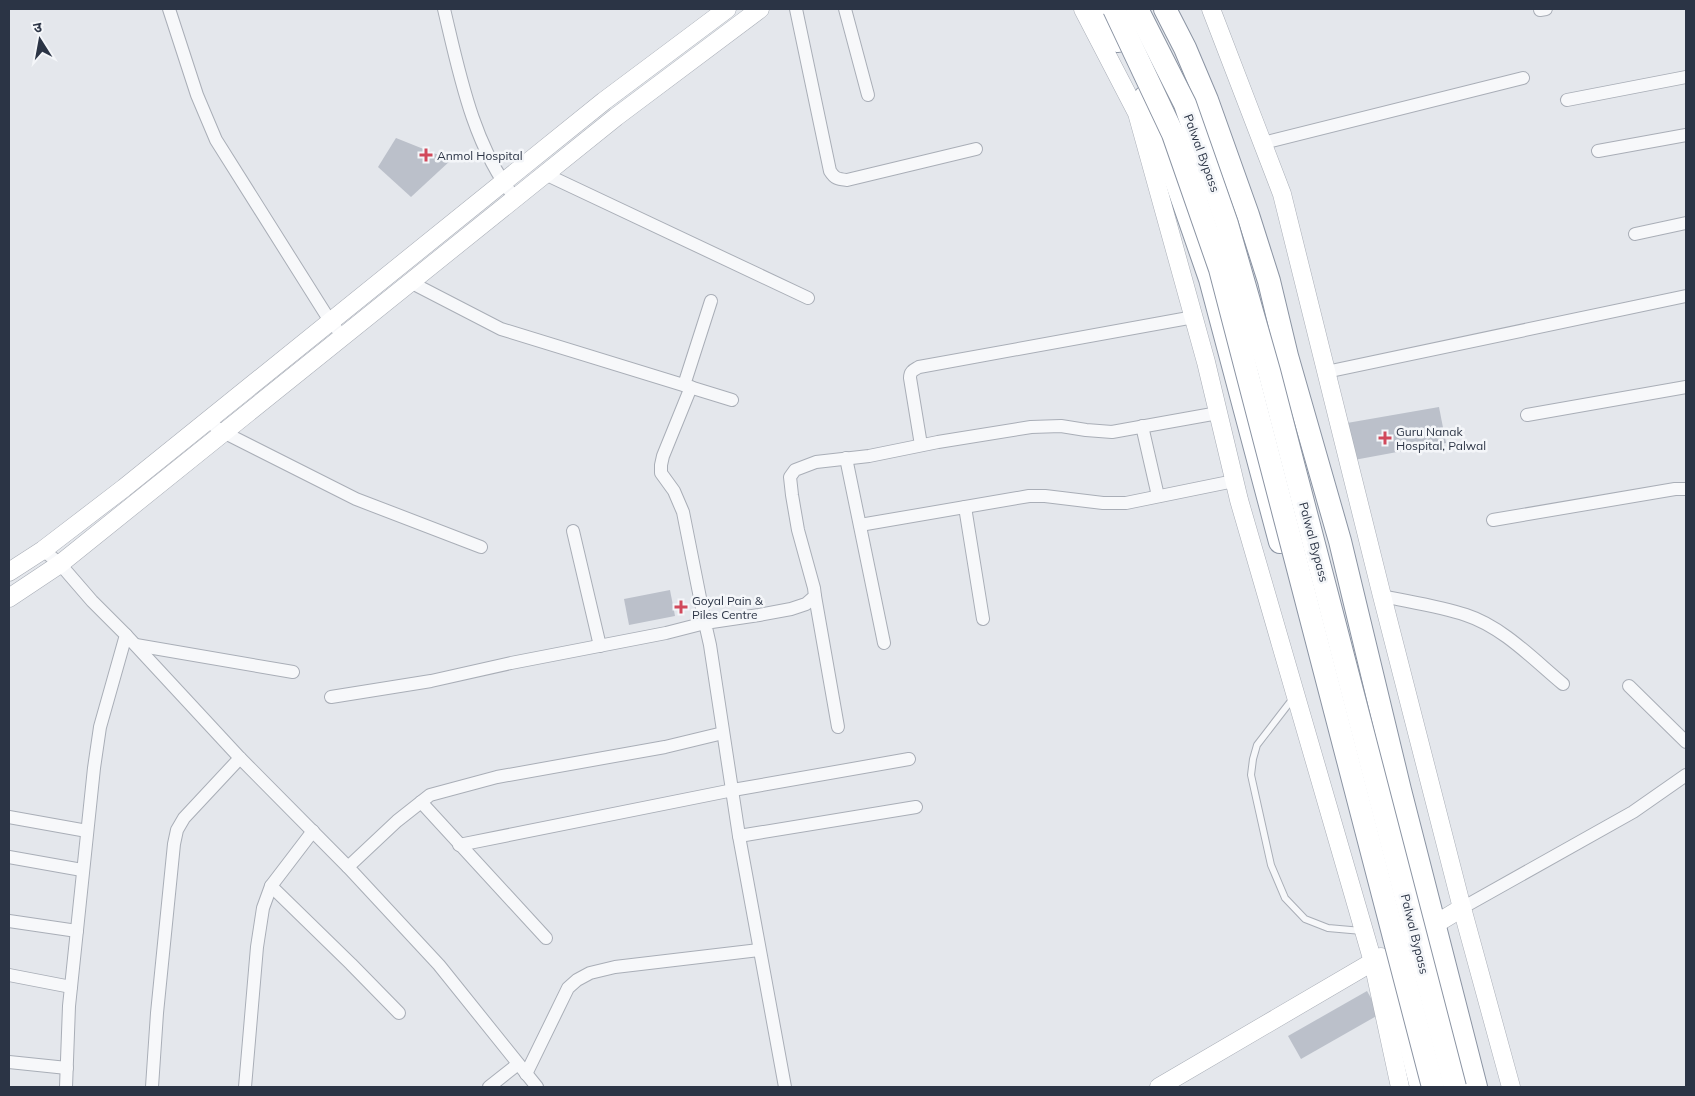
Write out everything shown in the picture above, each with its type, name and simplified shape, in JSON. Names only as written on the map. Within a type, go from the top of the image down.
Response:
[{"type":"highway","points":[[1101,9],[1152,112],[1210,279],[1420,1087]]},
{"type":"highway","name":"Palwal Bypass","points":[[1114,9],[1173,134],[1220,269],[1385,955],[1432,1087]]},
{"type":"highway","name":"Palwal Bypass","points":[[1137,9],[1185,104],[1227,224],[1269,371],[1456,1087]]},
{"type":"highway","points":[[1165,9],[1208,100],[1269,281],[1287,356],[1340,541],[1476,1087]]},
{"type":"street","points":[[169,9],[197,95],[216,140],[330,321],[343,336]]},
{"type":"street","points":[[444,9],[468,102],[486,150],[502,183],[514,198]]},
{"type":"street","points":[[9,572],[44,550],[124,488],[604,101],[727,9]]},
{"type":"street","points":[[9,598],[60,564],[616,116],[760,9]]},
{"type":"street","points":[[796,9],[830,171],[834,177],[848,180],[976,149]]},
{"type":"street","points":[[845,9],[868,95]]},
{"type":"street","points":[[1083,9],[1137,113],[1194,317],[1234,481],[1364,931],[1385,955],[1400,1087]]},
{"type":"street","points":[[1211,9],[1282,194],[1462,908],[1511,1087]]},
{"type":"street","points":[[1567,100],[1686,77]]},
{"type":"street","points":[[1263,144],[1523,78]]},
{"type":"street","points":[[1598,151],[1686,135]]},
{"type":"street","points":[[545,174],[808,298]]},
{"type":"street","points":[[1635,234],[1686,223]]},
{"type":"street","points":[[410,282],[502,329],[732,400]]},
{"type":"street","points":[[1326,372],[1686,296]]},
{"type":"street","points":[[711,301],[688,386],[661,465],[661,474],[674,491],[683,512],[705,623],[724,732],[739,836],[785,1087]]},
{"type":"street","points":[[921,446],[910,378],[914,370],[919,367],[1194,317]]},
{"type":"street","points":[[1527,415],[1686,387]]},
{"type":"street","points":[[838,727],[814,588],[798,530],[792,495],[790,478],[795,470],[816,462],[1031,427],[1061,426],[1112,432],[1218,412]]},
{"type":"street","points":[[207,421],[224,433],[356,499],[481,547]]},
{"type":"street","points":[[1142,426],[1158,496]]},
{"type":"street","points":[[846,458],[884,644]]},
{"type":"street","points":[[860,525],[1029,496],[1045,496],[1103,503],[1126,503],[1234,481]]},
{"type":"street","points":[[1493,520],[1675,489],[1686,489]]},
{"type":"street","points":[[965,507],[983,619]]},
{"type":"street","points":[[573,531],[600,646]]},
{"type":"street","points":[[44,550],[60,564],[92,602],[136,645],[240,758],[348,867],[439,964],[537,1087]]},
{"type":"street","points":[[331,698],[431,681],[680,630],[705,623],[759,615],[806,604],[815,596]]},
{"type":"street","points":[[1382,596],[1466,615],[1487,625],[1505,636],[1563,684]]},
{"type":"street","points":[[66,1087],[71,987],[82,870],[100,727],[126,635]]},
{"type":"street","points":[[136,645],[293,672]]},
{"type":"street","points":[[1629,686],[1686,742]]},
{"type":"street","points":[[348,867],[397,821],[430,795],[497,777],[665,747],[724,732]]},
{"type":"street","points":[[152,1087],[168,892],[177,830],[184,818],[240,758]]},
{"type":"street","points":[[459,845],[733,790],[909,759]]},
{"type":"street","points":[[1159,1087],[1462,908],[1633,812],[1686,775]]},
{"type":"street","points":[[421,802],[546,938]]},
{"type":"street","points":[[739,836],[916,807]]},
{"type":"street","points":[[9,817],[87,831]]},
{"type":"street","points":[[244,1087],[257,947],[263,908],[271,886],[313,831]]},
{"type":"street","points":[[9,857],[82,870]]},
{"type":"street","points":[[271,886],[399,1012]]},
{"type":"street","points":[[9,921],[77,931]]},
{"type":"street","points":[[489,1087],[522,1069],[538,1046],[568,988],[590,972],[615,967],[760,950]]},
{"type":"street","points":[[9,975],[71,987]]},
{"type":"street","points":[[9,1062],[67,1068]]},
{"type":"lane","points":[[1295,695],[1257,745],[1253,760],[1251,776],[1271,865],[1286,898],[1305,919],[1328,928],[1364,931]]},
{"type":"building","points":[[396,138],[451,160],[411,197],[378,167]]},
{"type":"building","points":[[1439,407],[1446,443],[1354,460],[1347,423]]},
{"type":"building","points":[[670,590],[675,616],[629,625],[624,599]]},
{"type":"building","points":[[1367,991],[1380,1014],[1301,1059],[1288,1036]]},
{"type":"place","name":"Anmol Hospital","points":[[426,155]]},
{"type":"place","name":"Guru Nanak Hospital, Palwal","points":[[1385,438]]},
{"type":"place","name":"Goyal Pain & Piles Centre","points":[[681,607]]}]
